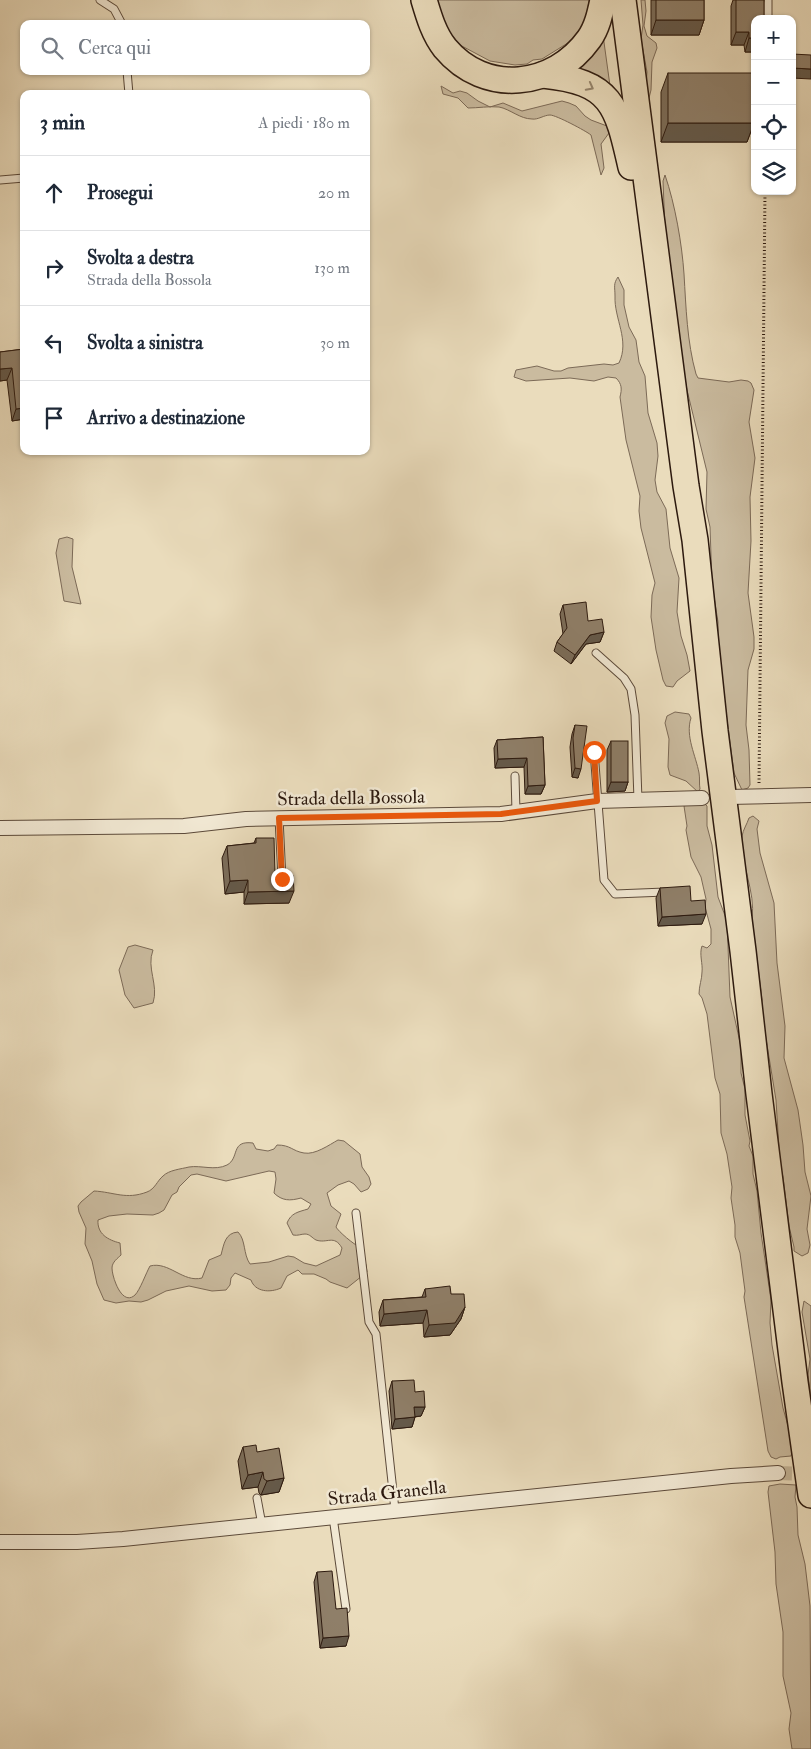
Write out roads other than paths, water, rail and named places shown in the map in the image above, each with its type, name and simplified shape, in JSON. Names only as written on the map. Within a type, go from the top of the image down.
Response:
[{"type":"highway","points":[[426,3],[433,30],[445,48],[461,63],[480,74],[501,80],[522,80],[543,75],[562,66],[577,54],[590,38],[599,19],[603,0]]},
{"type":"highway","points":[[624,0],[646,182],[686,486],[695,540],[715,731],[742,941],[760,1103],[811,1495]]},
{"type":"highway","points":[[543,75],[568,78],[588,85],[602,93],[614,108],[626,143],[631,169],[646,182]]},
{"type":"street","points":[[730,797],[811,795]]},
{"type":"street","name":"Strada della Bossola","points":[[0,828],[184,826],[246,819],[501,814],[597,801],[702,798]]},
{"type":"street","name":"Strada Granella","points":[[0,1542],[77,1542],[123,1539],[732,1476],[778,1473]]},
{"type":"lane","points":[[100,0],[114,9],[120,20]]},
{"type":"lane","points":[[768,0],[768,15]]},
{"type":"lane","points":[[128,75],[129,90]]},
{"type":"lane","points":[[0,180],[20,178]]},
{"type":"lane","points":[[596,653],[624,678],[631,689],[636,715],[638,800]]},
{"type":"lane","points":[[594,752],[604,880],[615,894],[666,892]]},
{"type":"lane","points":[[515,776],[516,812]]},
{"type":"lane","points":[[279,818],[282,879]]},
{"type":"lane","points":[[356,1212],[369,1322],[376,1334],[395,1510]]},
{"type":"lane","points":[[257,1498],[262,1525]]},
{"type":"lane","points":[[333,1517],[346,1609]]},
{"type":"tunnel","points":[[778,1473],[811,1474]]}]
